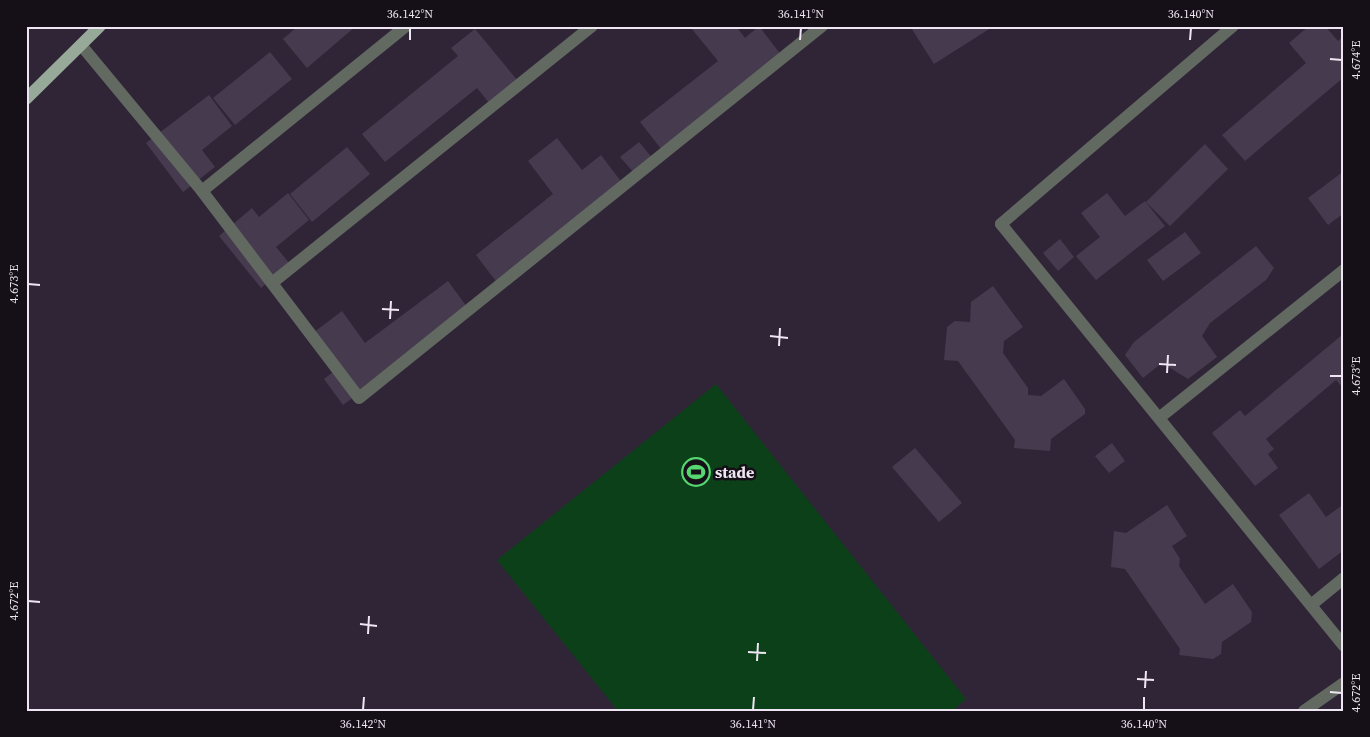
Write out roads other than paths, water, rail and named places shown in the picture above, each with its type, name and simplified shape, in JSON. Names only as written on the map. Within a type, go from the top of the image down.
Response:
[{"type":"main road","points":[[26,99],[100,26]]},
{"type":"street","points":[[202,190],[406,26]]},
{"type":"street","points":[[272,283],[592,26]]},
{"type":"street","points":[[81,45],[202,190],[359,398],[822,26]]},
{"type":"street","points":[[1233,26],[1002,224],[1344,646]]},
{"type":"street","points":[[1159,418],[1344,270]]},
{"type":"street","points":[[1311,605],[1344,578]]},
{"type":"street","points":[[1304,711],[1344,683]]},
{"type":"place","name":"stade","points":[[696,472]]}]
